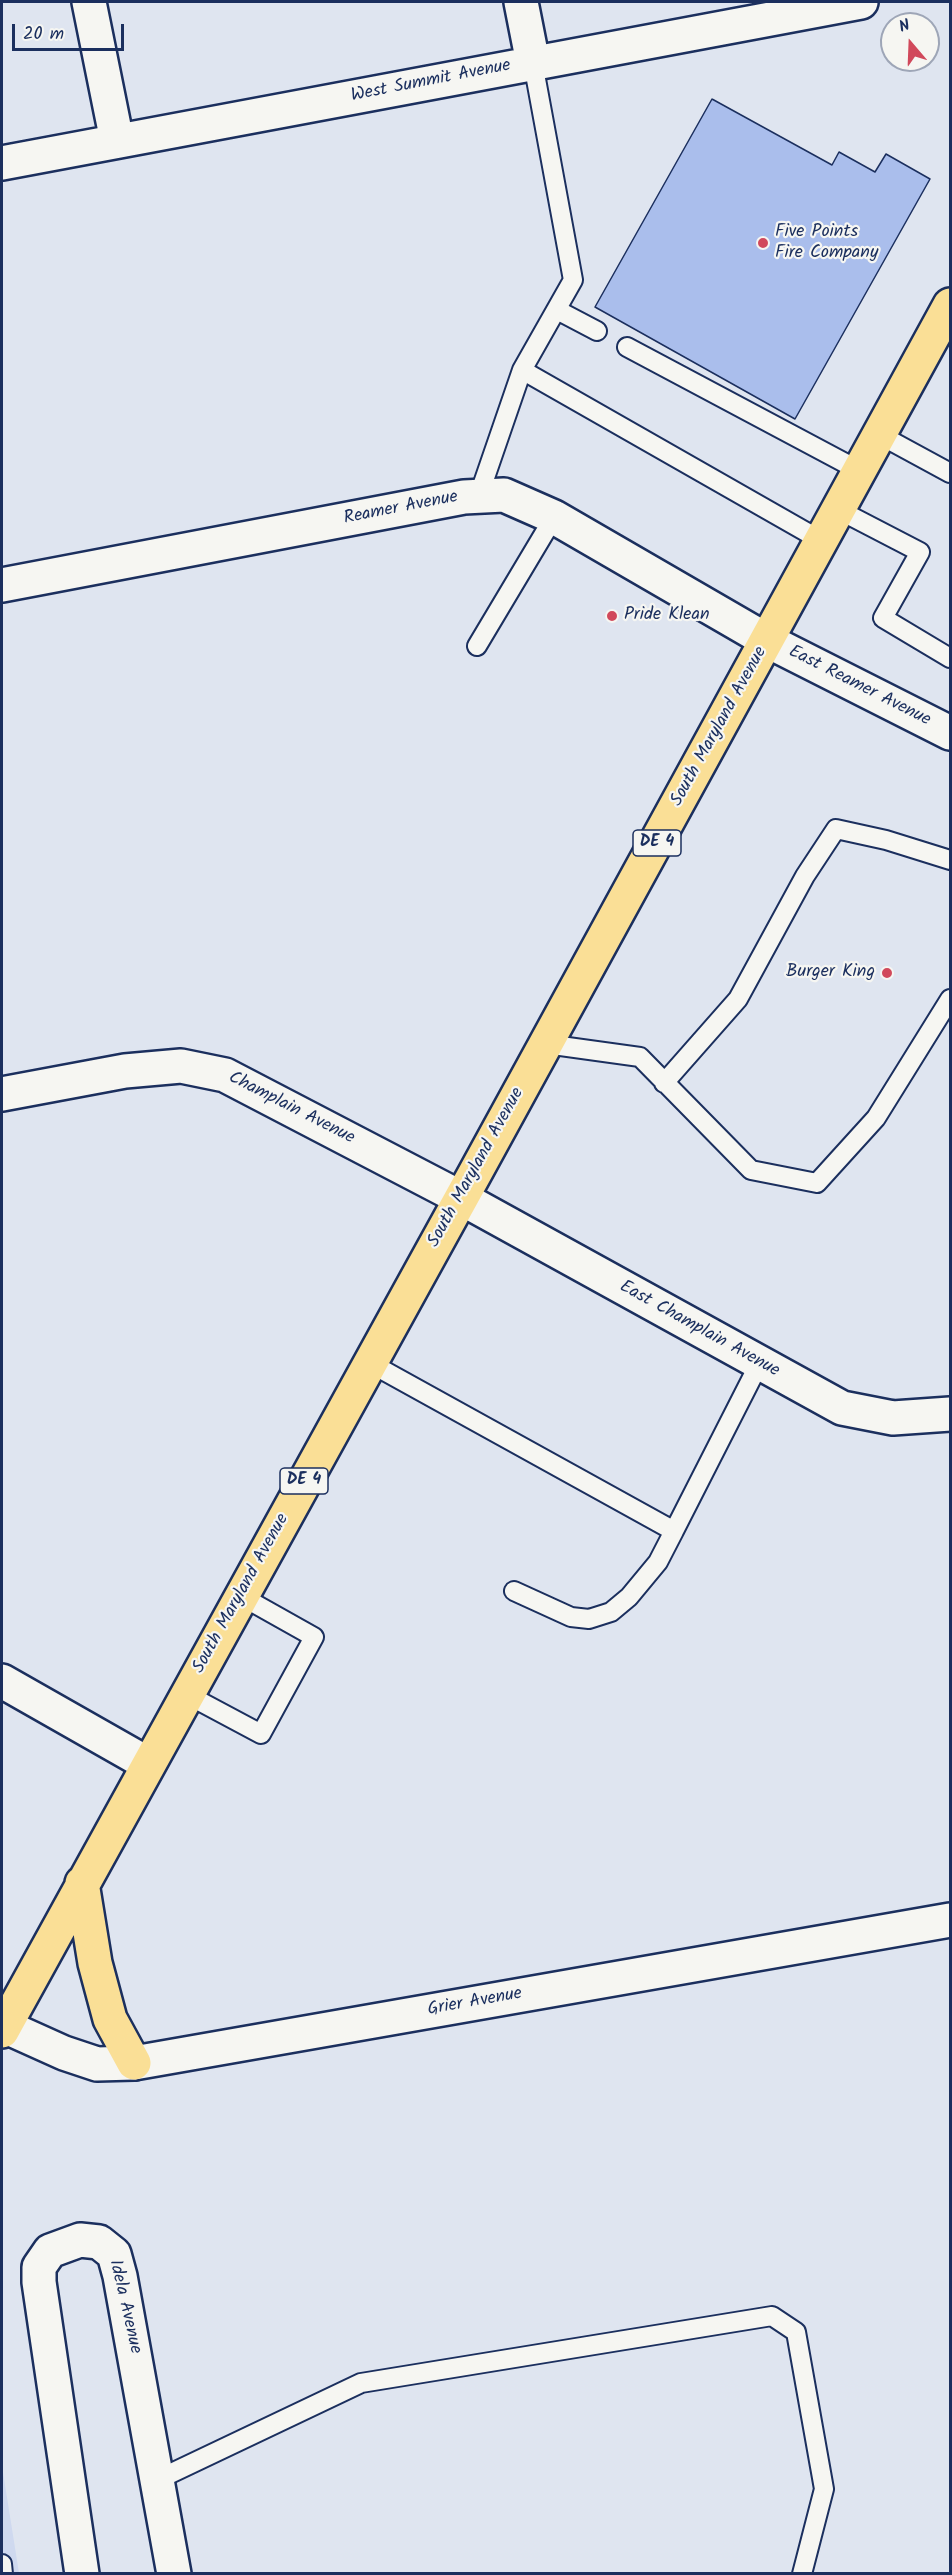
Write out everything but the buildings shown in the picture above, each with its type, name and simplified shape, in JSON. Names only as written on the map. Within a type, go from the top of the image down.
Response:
[{"type":"main road","name":"South Maryland Avenue","points":[[3,2028],[951,305]]},
{"type":"main road","points":[[82,1883],[94,1963],[110,2019],[134,2063]]},
{"type":"street","points":[[89,2],[117,141]]},
{"type":"street","points":[[521,2],[533,63]]},
{"type":"street","name":"West Summit Avenue","points":[[2,163],[861,2]]},
{"type":"street","name":"Reamer Avenue","points":[[2,585],[479,495],[504,495],[554,517],[768,641]]},
{"type":"street","name":"East Reamer Avenue","points":[[768,641],[951,733]]},
{"type":"street","name":"Champlain Avenue","points":[[2,1094],[125,1071],[181,1066],[225,1075],[461,1198]]},
{"type":"street","name":"East Champlain Avenue","points":[[461,1198],[842,1408],[893,1418],[951,1414]]},
{"type":"street","points":[[2,1681],[148,1764]]},
{"type":"street","name":"Grier Avenue","points":[[3,2028],[97,2064],[134,2063],[951,1920]]},
{"type":"street","name":"Idela Avenue","points":[[82,2574],[39,2282],[39,2267],[51,2251],[80,2240],[99,2242],[114,2254],[120,2276],[174,2574]]},
{"type":"lane","points":[[479,495],[522,370],[573,280],[533,63]]},
{"type":"lane","points":[[556,310],[597,331]]},
{"type":"lane","points":[[627,347],[860,471]]},
{"type":"lane","points":[[522,370],[822,540]]},
{"type":"lane","points":[[880,435],[951,473]]},
{"type":"lane","points":[[839,510],[921,552],[883,618],[951,657]]},
{"type":"lane","points":[[477,646],[554,517]]},
{"type":"lane","points":[[664,1083],[738,999],[805,876],[836,829],[886,840],[951,860]]},
{"type":"lane","points":[[546,1044],[640,1057],[751,1170],[817,1183],[876,1118],[951,999]]},
{"type":"lane","points":[[370,1363],[674,1531]]},
{"type":"lane","points":[[514,1591],[571,1617],[589,1619],[611,1611],[629,1597],[658,1562],[759,1364]]},
{"type":"lane","points":[[186,1694],[261,1734],[314,1637],[241,1596]]},
{"type":"lane","points":[[157,2480],[361,2383],[772,2316],[796,2332],[824,2489],[802,2574]]},
{"type":"lane","points":[[2,2564],[3,2574]]},
{"type":"shaded area","points":[[2,2466],[19,2573],[2,2573]]},
{"type":"place","name":"Five Points Fire Company","points":[[763,243]]},
{"type":"place","name":"Pride Klean","points":[[612,616]]},
{"type":"place","name":"Burger King","points":[[887,973]]}]
